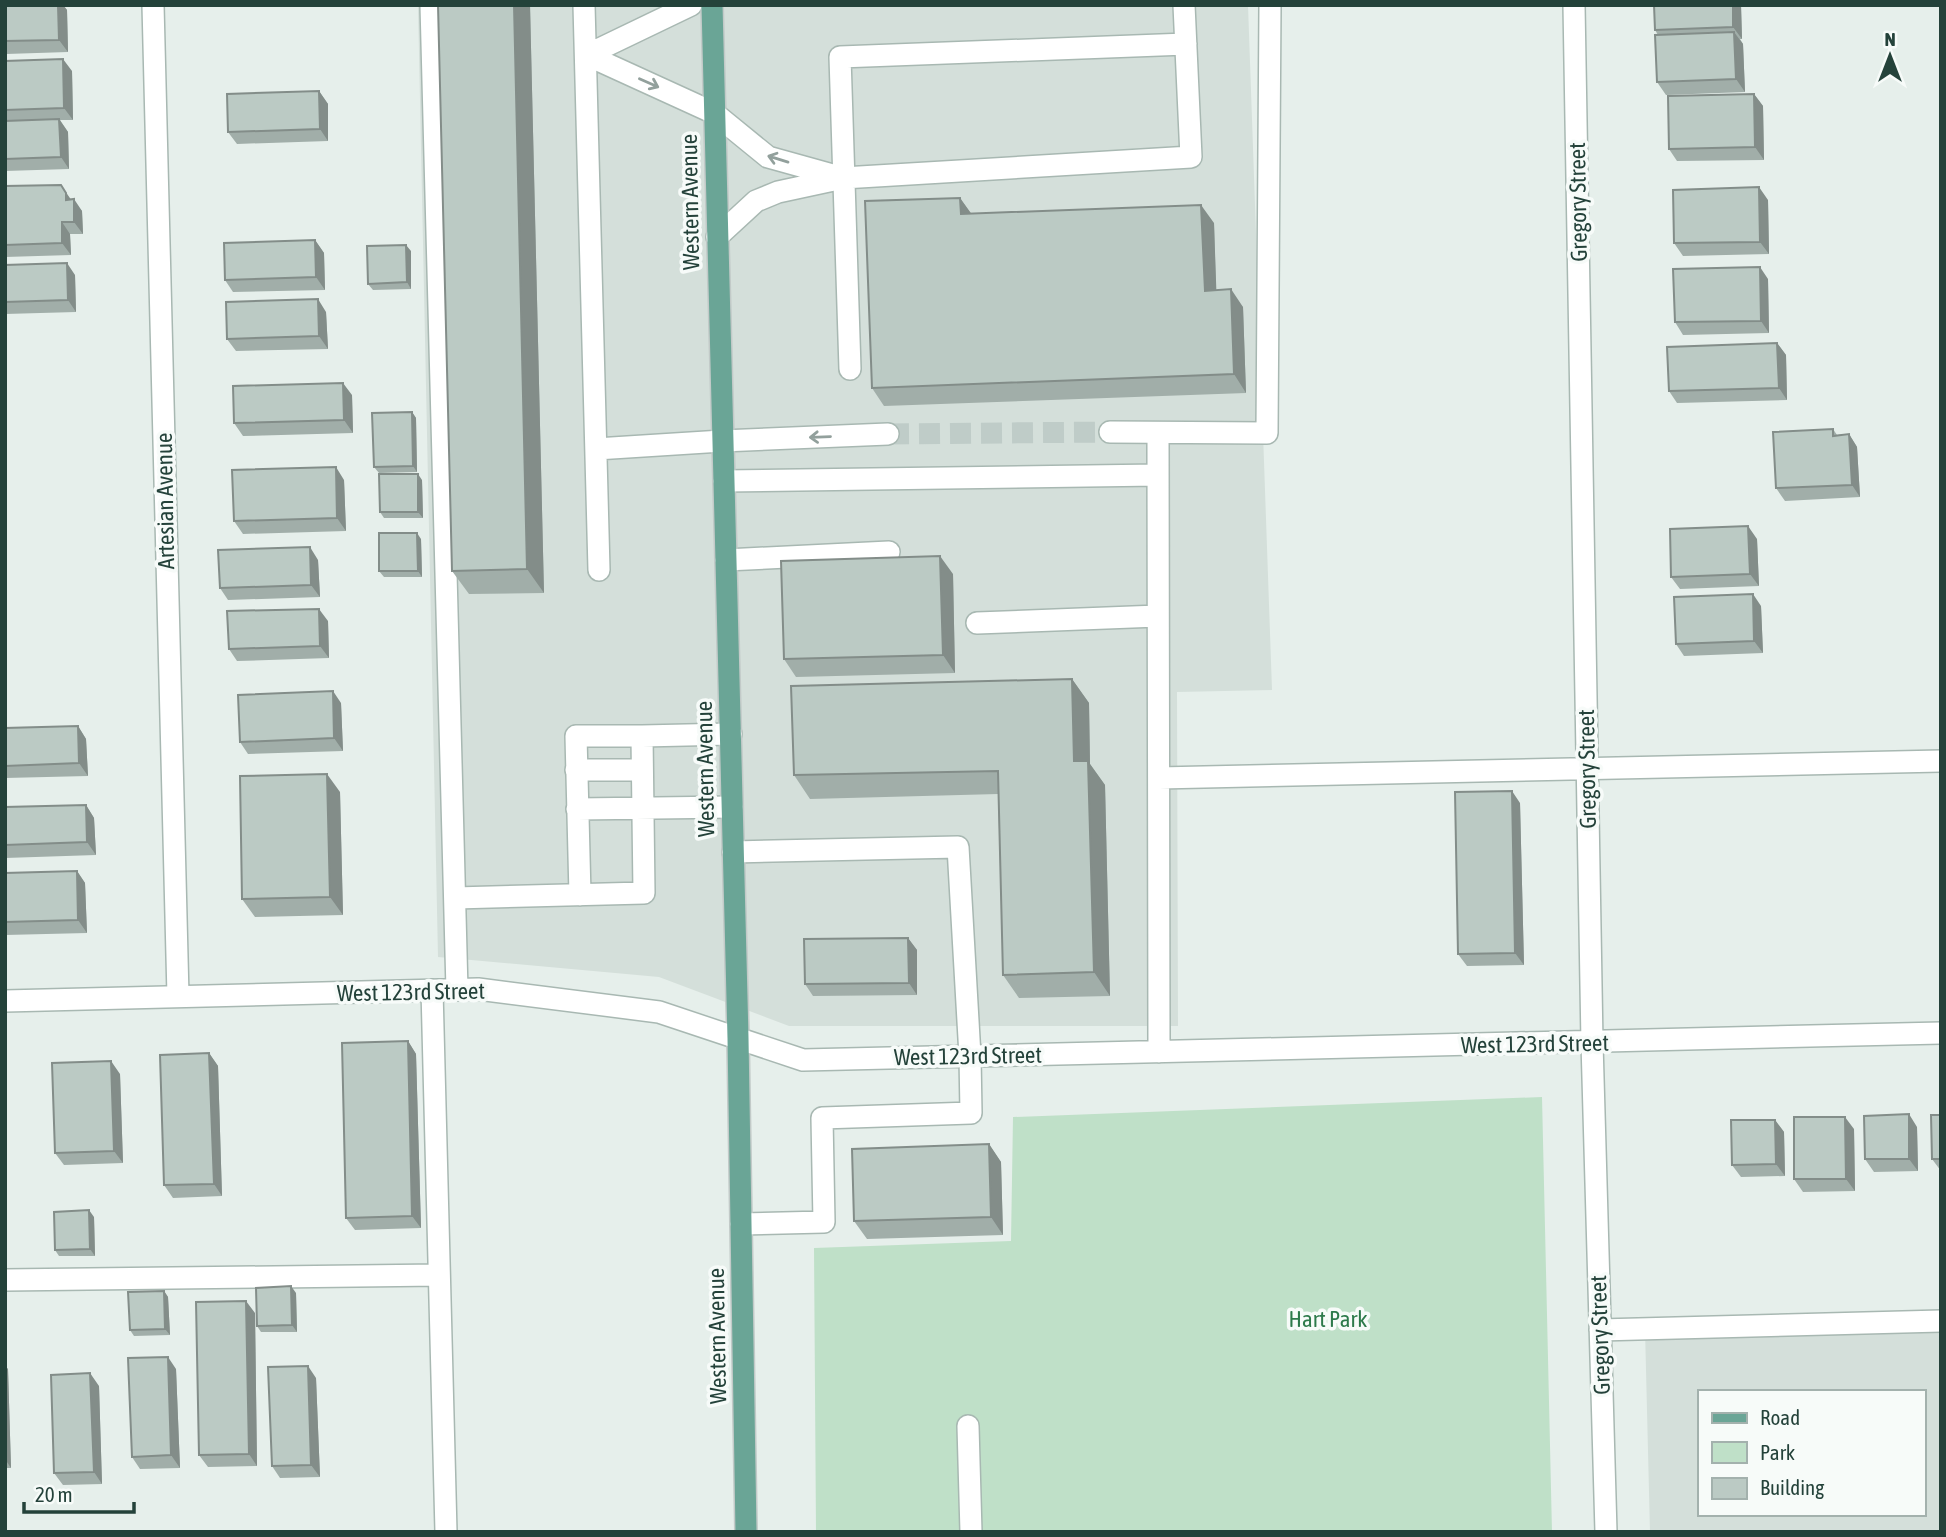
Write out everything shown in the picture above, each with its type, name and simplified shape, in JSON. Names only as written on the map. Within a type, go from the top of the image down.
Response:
[{"type":"main road","name":"Western Avenue","points":[[712,5],[738,1038],[746,1532]]},
{"type":"street","name":"Artesian Avenue","points":[[153,5],[177,996]]},
{"type":"street","points":[[431,5],[457,990]]},
{"type":"street","points":[[584,5],[599,570]]},
{"type":"street","points":[[587,55],[691,5]]},
{"type":"street","points":[[717,237],[756,201],[778,192],[843,178],[1191,157],[1184,5]]},
{"type":"street","points":[[1110,432],[1267,433],[1270,5]]},
{"type":"street","name":"Gregory Street","points":[[1574,5],[1592,1043],[1606,1532]]},
{"type":"street","points":[[850,369],[840,57],[1186,44]]},
{"type":"street","points":[[587,55],[714,113],[768,157],[843,178]]},
{"type":"street","points":[[1158,433],[1159,1052]]},
{"type":"street","points":[[596,449],[888,435]]},
{"type":"street","points":[[724,481],[1158,475]]},
{"type":"street","points":[[726,560],[889,552]]},
{"type":"street","points":[[977,623],[1158,616]]},
{"type":"street","points":[[580,895],[576,736],[731,734]]},
{"type":"street","points":[[455,898],[645,893],[642,736]]},
{"type":"street","points":[[1159,778],[1941,761]]},
{"type":"street","points":[[576,770],[642,770]]},
{"type":"street","points":[[577,809],[732,807]]},
{"type":"street","points":[[733,852],[958,848],[971,1056],[971,1113],[822,1118],[824,1222],[741,1224]]},
{"type":"street","points":[[432,990],[446,1532]]},
{"type":"street","name":"West 123rd Street","points":[[5,1001],[491,990],[659,1012],[803,1060],[1941,1033]]},
{"type":"street","points":[[5,1280],[439,1275]]},
{"type":"street","points":[[1600,1330],[1941,1321]]},
{"type":"street","points":[[968,1426],[971,1532]]},
{"type":"shaded area","points":[[418,5],[1248,5],[1272,690],[1177,692],[1178,1026],[789,1026],[659,977],[438,957]]},
{"type":"shaded area","points":[[1941,1324],[1941,1532],[1650,1532],[1645,1329]]},
{"type":"green space","name":"Hart Park","points":[[1542,1097],[1552,1532],[816,1532],[814,1248],[1011,1241],[1013,1117]]},
{"type":"building","points":[[5,5],[58,5],[59,40],[5,41]]},
{"type":"building","points":[[438,5],[514,5],[527,569],[452,571]]},
{"type":"building","points":[[1654,5],[1733,5],[1733,27],[1655,30]]},
{"type":"building","points":[[1734,32],[1736,79],[1657,82],[1655,35]]},
{"type":"building","points":[[63,59],[64,108],[5,110],[5,61]]},
{"type":"building","points":[[319,91],[320,129],[228,132],[227,94]]},
{"type":"building","points":[[1754,94],[1755,147],[1669,149],[1668,96]]},
{"type":"building","points":[[59,119],[61,157],[5,159],[5,121]]},
{"type":"building","points":[[61,185],[66,193],[66,200],[74,199],[74,222],[62,222],[62,243],[5,245],[5,186]]},
{"type":"building","points":[[1759,187],[1760,242],[1674,243],[1673,190]]},
{"type":"building","points":[[960,198],[961,214],[1201,205],[1205,291],[1231,289],[1234,374],[872,388],[865,201]]},
{"type":"building","points":[[315,240],[316,277],[225,280],[224,243]]},
{"type":"building","points":[[406,245],[407,282],[368,284],[367,246]]},
{"type":"building","points":[[67,263],[68,300],[5,302],[5,265]]},
{"type":"building","points":[[1760,267],[1761,321],[1675,322],[1673,269]]},
{"type":"building","points":[[318,299],[319,336],[227,339],[226,302]]},
{"type":"building","points":[[1777,343],[1779,388],[1669,391],[1667,347]]},
{"type":"building","points":[[343,383],[344,420],[234,423],[233,386]]},
{"type":"building","points":[[412,412],[413,466],[374,467],[372,413]]},
{"type":"building","points":[[1833,429],[1833,436],[1849,434],[1852,485],[1776,488],[1773,432]]},
{"type":"building","points":[[336,467],[337,518],[234,521],[232,470]]},
{"type":"building","points":[[379,474],[418,474],[418,512],[380,512]]},
{"type":"building","points":[[1748,526],[1750,574],[1671,577],[1670,529]]},
{"type":"building","points":[[379,533],[417,533],[418,571],[379,571]]},
{"type":"building","points":[[310,547],[311,585],[220,588],[218,550]]},
{"type":"building","points":[[940,556],[943,655],[784,659],[781,561]]},
{"type":"building","points":[[1753,594],[1754,641],[1676,644],[1674,597]]},
{"type":"building","points":[[319,609],[320,646],[229,649],[227,611]]},
{"type":"building","points":[[1072,679],[1074,761],[1088,761],[1094,972],[1003,975],[998,771],[794,775],[791,686]]},
{"type":"building","points":[[333,691],[334,738],[240,742],[238,695]]},
{"type":"building","points":[[78,726],[79,763],[5,766],[5,728]]},
{"type":"building","points":[[327,774],[330,897],[242,899],[240,776]]},
{"type":"building","points":[[1512,791],[1515,953],[1458,954],[1455,792]]},
{"type":"building","points":[[86,805],[87,842],[5,845],[5,807]]},
{"type":"building","points":[[77,871],[78,920],[5,922],[5,873]]},
{"type":"building","points":[[908,938],[909,983],[805,984],[804,939]]},
{"type":"building","points":[[408,1041],[412,1216],[346,1218],[342,1043]]},
{"type":"building","points":[[209,1053],[214,1184],[164,1185],[160,1055]]},
{"type":"building","points":[[111,1061],[114,1151],[55,1153],[52,1063]]},
{"type":"building","points":[[1909,1114],[1909,1159],[1865,1159],[1864,1116]]},
{"type":"building","points":[[1931,1115],[1941,1115],[1941,1159],[1932,1159]]},
{"type":"building","points":[[1794,1117],[1845,1117],[1846,1179],[1794,1179]]},
{"type":"building","points":[[1731,1120],[1775,1120],[1776,1164],[1732,1165]]},
{"type":"building","points":[[989,1144],[991,1217],[854,1221],[852,1149]]},
{"type":"building","points":[[89,1210],[90,1249],[55,1250],[54,1212]]},
{"type":"building","points":[[291,1286],[292,1325],[257,1326],[256,1288]]},
{"type":"building","points":[[164,1291],[165,1329],[130,1330],[128,1292]]},
{"type":"building","points":[[246,1301],[249,1454],[199,1455],[196,1302]]},
{"type":"building","points":[[168,1357],[171,1455],[132,1457],[128,1358]]},
{"type":"building","points":[[308,1366],[311,1465],[272,1466],[268,1367]]},
{"type":"building","points":[[90,1373],[94,1472],[54,1473],[51,1375]]},
{"type":"tunnel","points":[[888,434],[1110,432]]}]
